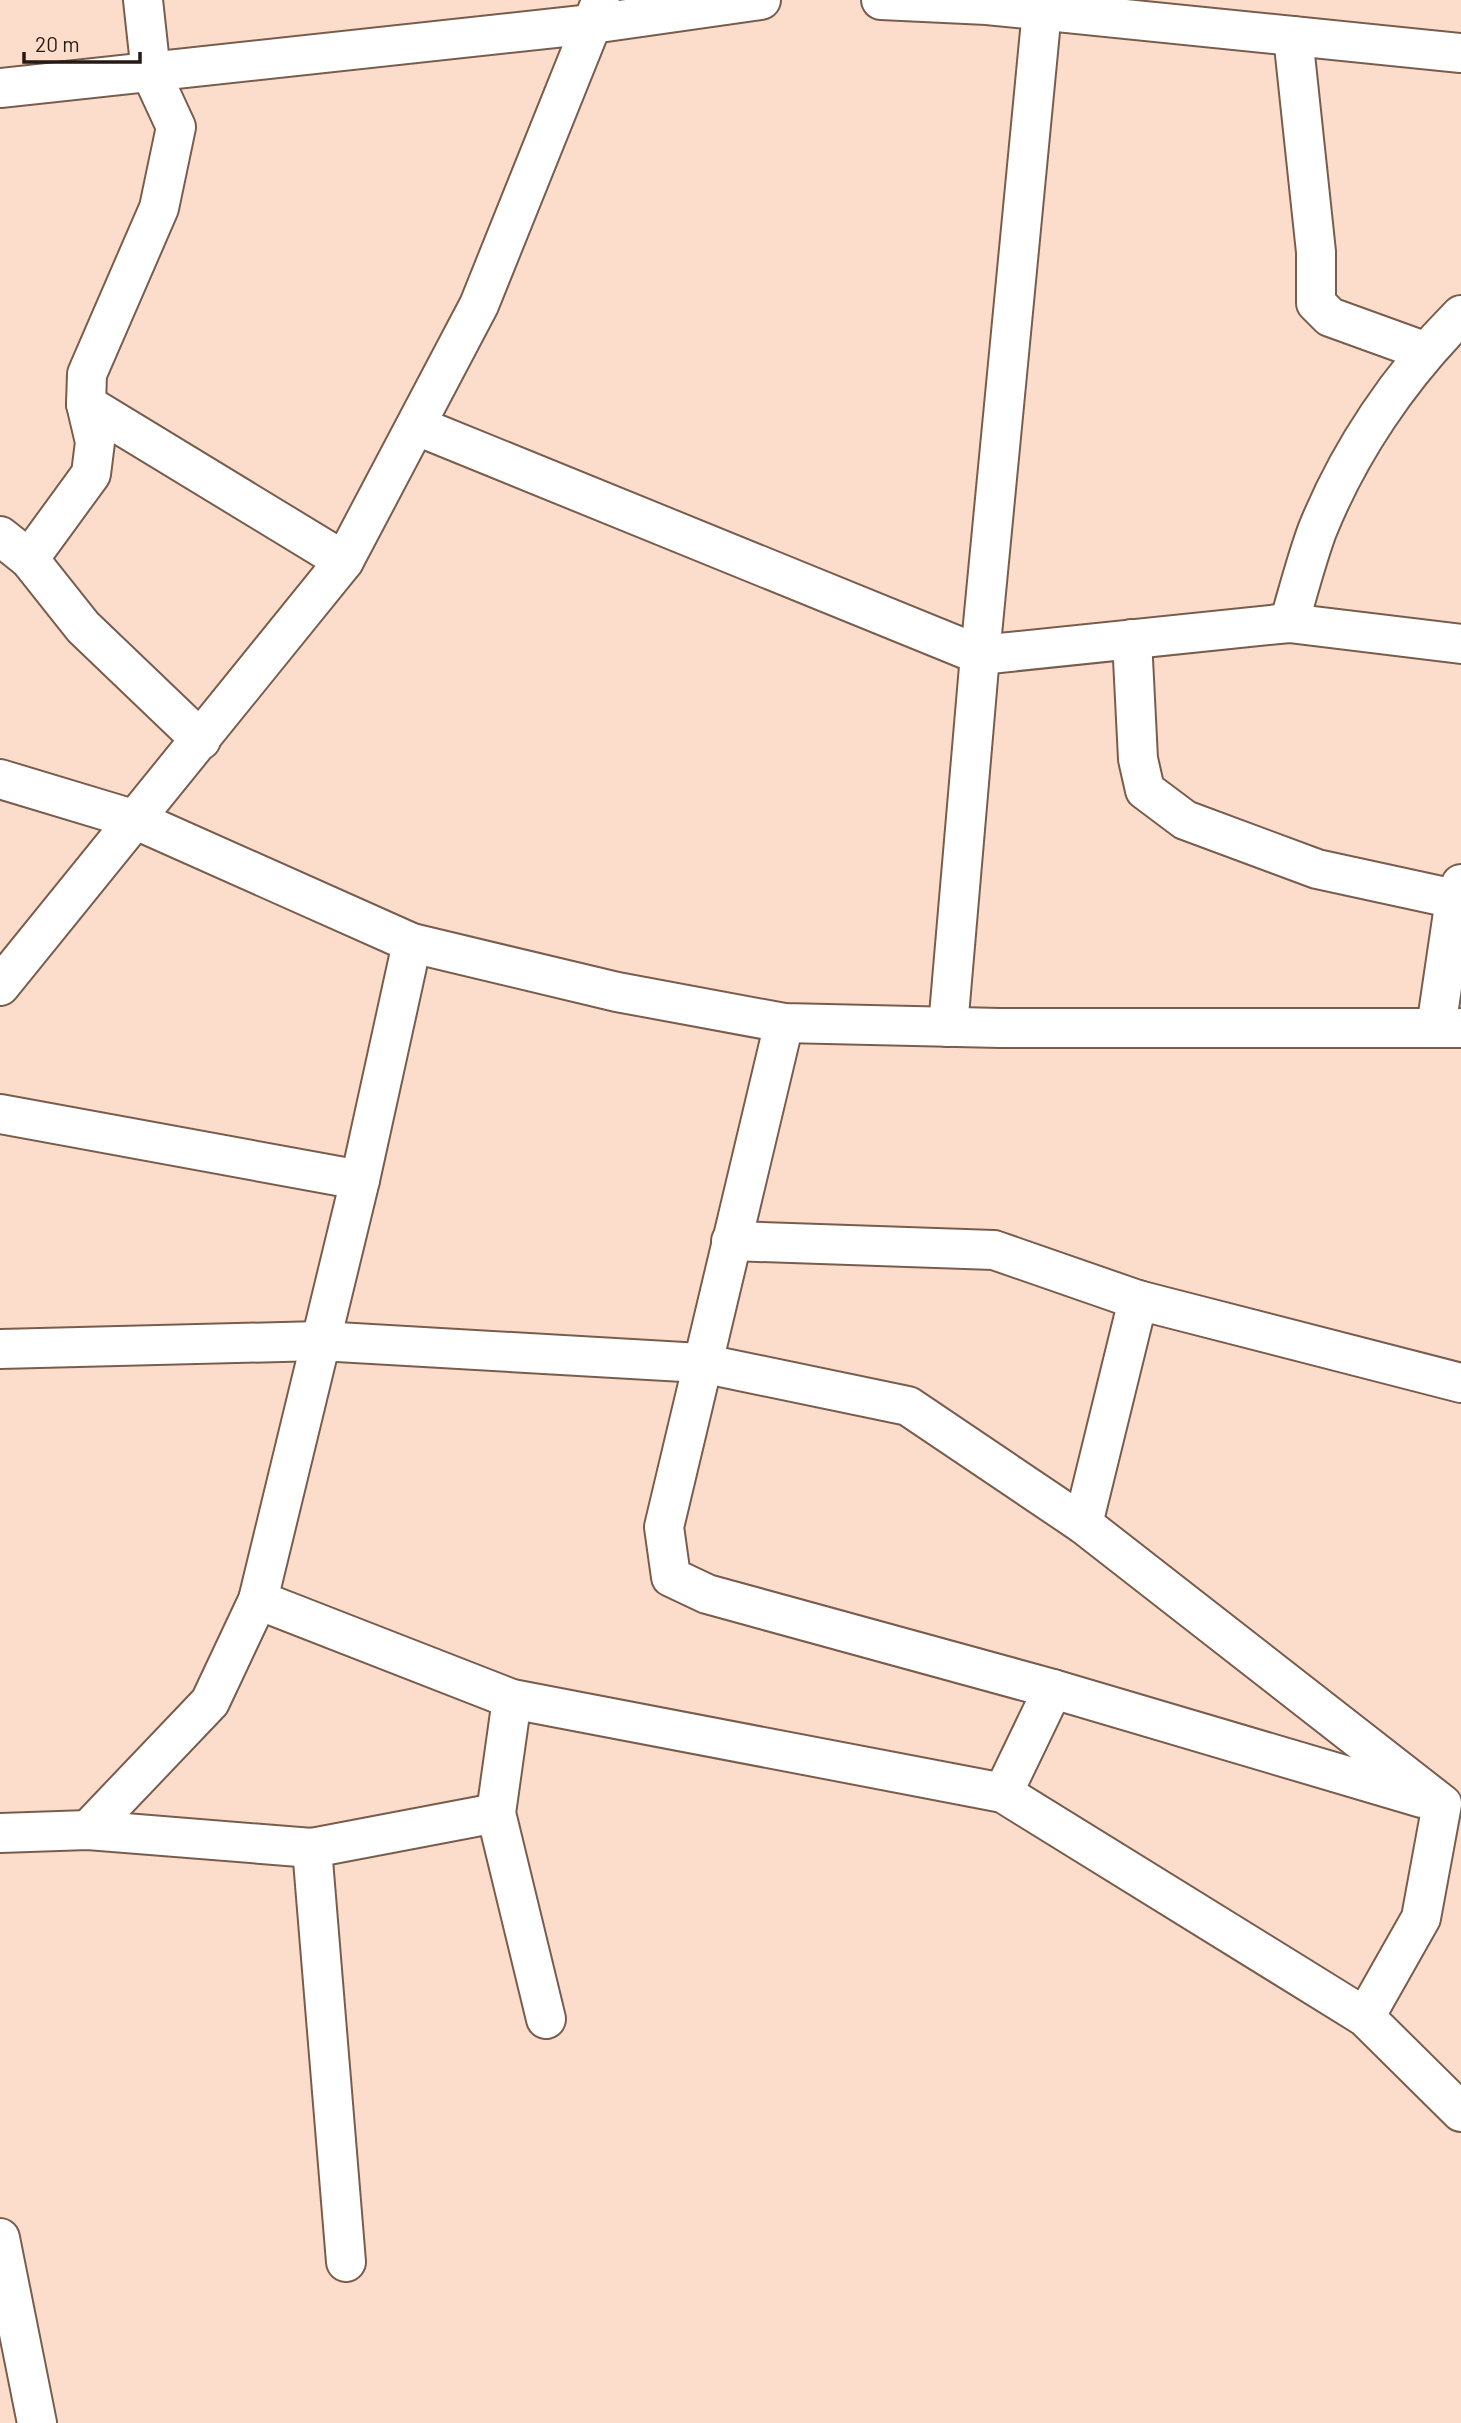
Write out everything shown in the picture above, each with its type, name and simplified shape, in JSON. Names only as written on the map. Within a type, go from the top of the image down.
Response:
[{"type":"street","points":[[143,0],[151,73],[176,127],[159,208],[87,374],[86,404],[95,442],[91,474],[15,548],[83,627],[201,740]]},
{"type":"street","points":[[0,88],[151,73],[597,12],[761,0]]},
{"type":"street","points":[[881,0],[1042,5],[1293,36],[1461,53]]},
{"type":"street","points":[[948,1027],[979,655],[1042,5]]},
{"type":"street","points":[[0,986],[344,561],[479,305],[597,12]]},
{"type":"street","points":[[1293,36],[1316,252],[1316,303],[1330,317],[1424,351]]},
{"type":"street","points":[[1289,623],[1317,531],[1357,453],[1396,388],[1424,351],[1461,315]]},
{"type":"street","points":[[86,404],[344,561]]},
{"type":"street","points":[[417,426],[979,655],[1289,623],[1461,644]]},
{"type":"street","points":[[0,779],[136,820],[412,943],[617,992],[784,1023],[948,1027],[1449,1028],[1458,891],[1317,869],[1185,821],[1144,790],[1138,760],[1132,639]]},
{"type":"street","points":[[88,1830],[210,1702],[258,1600],[360,1180],[412,943]]},
{"type":"street","points":[[784,1023],[664,1527],[671,1577],[706,1594],[1452,1801]]},
{"type":"street","points":[[0,1114],[360,1180]]},
{"type":"street","points":[[731,1241],[994,1250],[1138,1300],[1461,1383]]},
{"type":"street","points":[[1083,1524],[1138,1300]]},
{"type":"street","points":[[0,1349],[320,1341],[701,1363],[908,1406],[1083,1524],[1452,1801]]},
{"type":"street","points":[[258,1600],[512,1699],[1003,1793],[1365,2017],[1461,2112]]},
{"type":"street","points":[[1003,1793],[1054,1689]]},
{"type":"street","points":[[512,1699],[496,1813],[546,2020]]},
{"type":"street","points":[[1365,2017],[1421,1919],[1452,1801]]},
{"type":"street","points":[[0,1833],[88,1830],[312,1847],[496,1813]]},
{"type":"street","points":[[312,1847],[346,2262]]},
{"type":"street","points":[[0,2238],[37,2423]]}]
